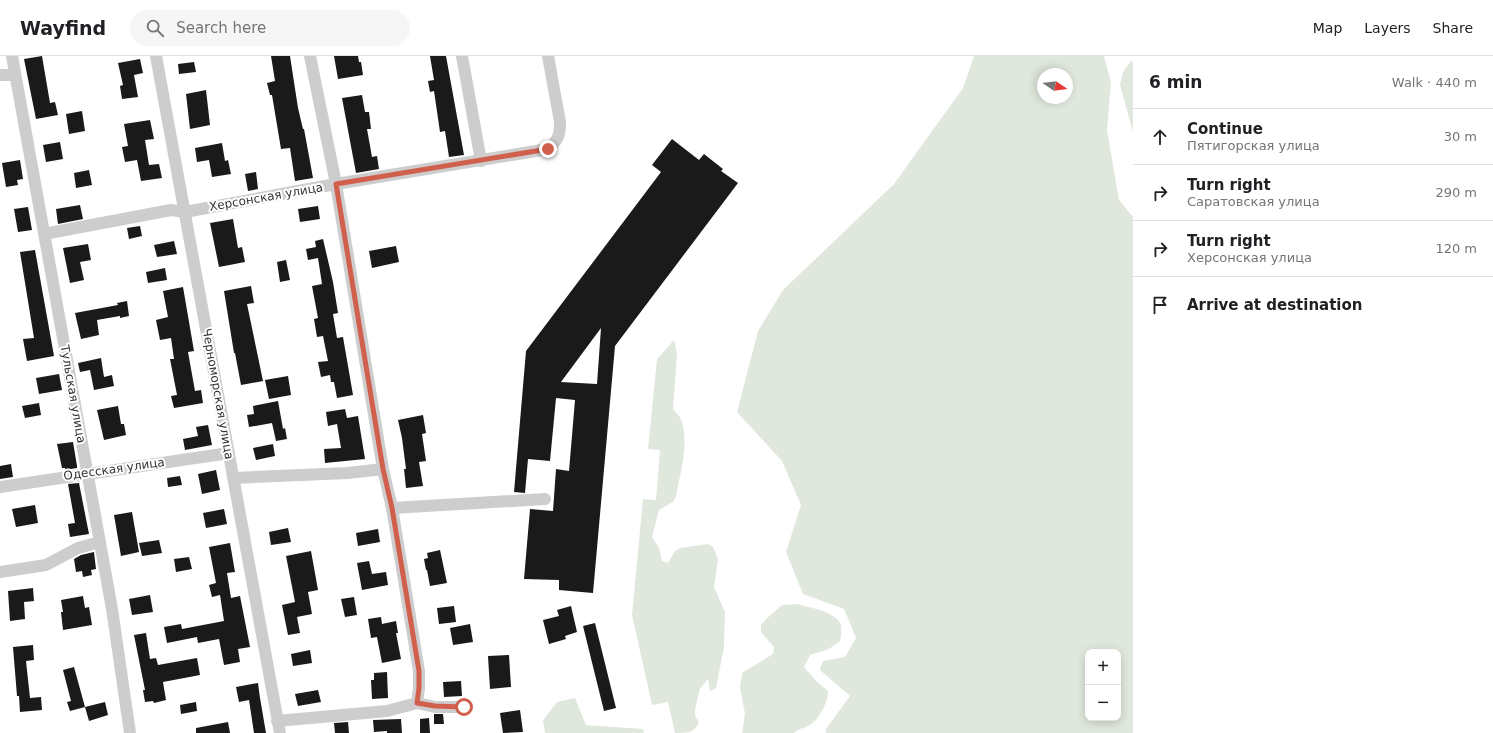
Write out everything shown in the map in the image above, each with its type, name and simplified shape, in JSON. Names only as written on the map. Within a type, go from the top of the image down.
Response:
[{"type":"street","name":"Тульская улица","points":[[12,56],[112,609],[130,733]]},
{"type":"street","name":"Черноморская улица","points":[[156,56],[279,727]]},
{"type":"street","points":[[310,56],[336,184],[383,469],[392,508],[419,671],[417,703]]},
{"type":"street","points":[[462,56],[481,161]]},
{"type":"street","name":"Херсонская улица","points":[[44,234],[171,210],[185,212],[336,184],[548,149],[557,140],[560,131],[560,122],[548,56]]},
{"type":"street","points":[[0,75],[15,75]]},
{"type":"street","name":"Одесская улица","points":[[0,486],[229,453]]},
{"type":"street","points":[[233,478],[348,473],[383,469]]},
{"type":"street","points":[[392,508],[545,499]]},
{"type":"street","points":[[0,572],[46,565],[78,548],[100,542]]},
{"type":"street","points":[[279,727],[387,711],[417,703],[435,706],[464,707]]},
{"type":"shaded area","points":[[974,56],[1104,56],[1111,82],[1107,130],[1119,200],[1133,217],[1133,733],[826,733],[826,729],[850,696],[820,670],[823,661],[845,657],[856,638],[844,609],[803,594],[786,552],[801,505],[782,461],[737,412],[758,331],[783,290],[894,184],[963,88]]},
{"type":"shaded area","points":[[1131,61],[1133,61],[1133,132],[1120,85],[1123,72]]},
{"type":"shaded area","points":[[674,340],[677,353],[673,409],[680,417],[684,430],[685,439],[682,469],[676,496],[673,502],[659,510],[652,537],[659,548],[662,561],[668,563],[675,551],[680,548],[708,544],[713,547],[718,559],[714,587],[725,612],[724,647],[716,688],[710,691],[708,679],[700,689],[695,709],[695,716],[699,722],[697,726],[690,732],[679,733],[675,733],[668,702],[652,705],[632,615],[643,499],[656,500],[660,450],[648,449],[657,359]]},
{"type":"shaded area","points":[[796,604],[828,613],[838,620],[841,625],[840,641],[829,649],[810,655],[804,667],[818,683],[828,691],[825,706],[812,724],[797,730],[794,733],[742,733],[745,714],[740,687],[742,673],[773,654],[774,647],[761,632],[761,625],[782,605]]},
{"type":"shaded area","points":[[575,698],[586,725],[643,729],[644,733],[545,733],[543,720],[557,702]]},
{"type":"building","points":[[42,56],[50,103],[55,102],[58,115],[36,119],[24,59]]},
{"type":"building","points":[[271,56],[290,56],[298,108],[304,129],[313,178],[295,181],[290,148],[281,149],[272,95],[270,95],[267,83],[275,81]]},
{"type":"building","points":[[334,56],[358,56],[359,62],[361,62],[363,75],[338,79]]},
{"type":"building","points":[[430,56],[446,56],[464,155],[449,157],[445,131],[440,132],[434,91],[430,92],[428,81],[434,80]]},
{"type":"building","points":[[140,59],[143,73],[134,75],[138,97],[122,99],[120,86],[123,85],[118,63]]},
{"type":"building","points":[[194,62],[196,72],[179,74],[178,64]]},
{"type":"building","points":[[206,90],[210,125],[190,129],[186,94]]},
{"type":"building","points":[[362,95],[365,112],[369,112],[371,129],[367,129],[372,157],[377,156],[379,169],[356,173],[342,98]]},
{"type":"building","points":[[82,111],[85,131],[69,134],[66,114]]},
{"type":"building","points":[[150,120],[154,139],[145,140],[149,165],[159,164],[162,178],[141,181],[137,160],[125,162],[122,147],[128,146],[124,124]]},
{"type":"building","points":[[672,139],[699,160],[704,154],[723,169],[721,171],[738,183],[615,346],[593,593],[559,590],[559,580],[524,579],[530,509],[553,511],[556,469],[569,471],[575,400],[556,398],[550,461],[528,459],[525,493],[514,492],[526,351],[661,172],[652,165]],"holes":[[[601,328],[597,384],[561,382]]]},
{"type":"building","points":[[60,142],[63,159],[46,162],[43,145]]},
{"type":"building","points":[[222,143],[225,161],[228,160],[231,174],[212,177],[209,160],[197,162],[195,148]]},
{"type":"building","points":[[20,160],[23,179],[17,180],[18,185],[6,187],[2,163]]},
{"type":"building","points":[[89,170],[92,185],[76,188],[74,173]]},
{"type":"building","points":[[256,172],[258,189],[248,191],[245,174]]},
{"type":"building","points":[[80,205],[83,219],[58,224],[56,209]]},
{"type":"building","points":[[318,206],[320,219],[300,222],[298,209]]},
{"type":"building","points":[[28,207],[32,230],[18,232],[14,209]]},
{"type":"building","points":[[233,219],[238,248],[242,247],[245,262],[219,267],[210,223]]},
{"type":"building","points":[[140,226],[142,236],[129,239],[127,228]]},
{"type":"building","points":[[323,239],[333,282],[338,313],[333,314],[337,338],[343,337],[353,395],[337,398],[334,382],[331,382],[330,375],[321,377],[318,362],[328,361],[323,336],[317,337],[314,319],[318,318],[312,286],[322,284],[318,258],[308,260],[306,249],[316,247],[315,241]]},
{"type":"building","points":[[174,241],[177,254],[157,257],[154,245]]},
{"type":"building","points":[[88,244],[91,260],[80,262],[84,280],[70,283],[63,248]]},
{"type":"building","points":[[396,246],[399,262],[372,268],[369,251]]},
{"type":"building","points":[[35,250],[54,356],[27,361],[23,339],[34,338],[20,252]]},
{"type":"building","points":[[286,260],[290,280],[280,282],[277,262]]},
{"type":"building","points":[[165,268],[167,280],[148,283],[146,272]]},
{"type":"building","points":[[251,286],[254,303],[247,304],[263,381],[241,385],[224,291]]},
{"type":"building","points":[[183,287],[194,351],[188,352],[195,391],[201,390],[203,403],[174,408],[171,396],[177,395],[170,359],[174,359],[171,338],[160,340],[156,320],[168,317],[163,291]]},
{"type":"building","points":[[127,301],[129,316],[97,320],[99,335],[81,339],[75,313],[118,305],[117,303]]},
{"type":"building","points":[[101,358],[104,377],[112,375],[114,386],[94,390],[90,370],[80,372],[78,363]]},
{"type":"building","points":[[59,374],[62,390],[39,394],[36,378]]},
{"type":"building","points":[[288,376],[291,395],[269,399],[265,380]]},
{"type":"building","points":[[278,401],[283,429],[285,428],[287,439],[276,441],[272,423],[249,427],[247,415],[254,414],[253,406]]},
{"type":"building","points":[[39,403],[41,415],[25,418],[22,406]]},
{"type":"building","points":[[118,406],[121,424],[124,424],[126,435],[104,440],[97,410]]},
{"type":"building","points":[[345,409],[347,418],[358,416],[365,459],[325,463],[324,449],[341,448],[337,424],[328,426],[326,412]]},
{"type":"building","points":[[423,415],[426,433],[422,434],[426,461],[419,462],[423,486],[406,488],[404,469],[406,469],[398,420]]},
{"type":"building","points":[[208,425],[212,445],[185,450],[183,439],[198,436],[196,427]]},
{"type":"building","points":[[73,442],[77,468],[65,470],[65,468],[62,468],[57,444]]},
{"type":"building","points":[[273,444],[275,456],[256,460],[253,448]]},
{"type":"building","points":[[11,464],[13,477],[0,479],[0,466]]},
{"type":"building","points":[[216,470],[220,490],[202,494],[198,474]]},
{"type":"building","points":[[180,476],[182,485],[168,487],[167,478]]},
{"type":"building","points":[[79,483],[89,534],[70,537],[68,524],[75,523],[68,484]]},
{"type":"building","points":[[35,505],[38,523],[16,527],[12,509]]},
{"type":"building","points":[[224,509],[227,524],[206,528],[203,513]]},
{"type":"building","points":[[132,512],[139,552],[121,556],[114,515]]},
{"type":"building","points":[[288,528],[291,542],[271,545],[269,532]]},
{"type":"building","points":[[378,529],[380,542],[358,546],[356,533]]},
{"type":"building","points":[[159,540],[162,553],[142,556],[139,543]]},
{"type":"building","points":[[230,543],[235,572],[227,573],[231,598],[240,596],[250,647],[238,649],[240,662],[224,665],[219,639],[198,643],[197,637],[167,643],[164,627],[181,624],[182,629],[224,621],[220,595],[212,597],[209,585],[216,583],[209,547]]},
{"type":"building","points":[[440,550],[447,583],[430,586],[424,559],[428,558],[427,553]]},
{"type":"building","points":[[311,551],[318,590],[308,592],[312,614],[297,617],[300,633],[288,635],[282,605],[295,602],[286,556]]},
{"type":"building","points":[[94,552],[96,569],[91,570],[92,575],[83,577],[82,571],[76,572],[74,559],[81,555]]},
{"type":"building","points":[[189,557],[192,569],[176,572],[174,559]]},
{"type":"building","points":[[369,561],[372,574],[386,572],[388,585],[362,590],[357,563]]},
{"type":"building","points":[[33,588],[34,601],[24,602],[25,619],[10,621],[8,591]]},
{"type":"building","points":[[150,595],[153,612],[132,615],[129,599]]},
{"type":"building","points":[[83,596],[85,608],[89,607],[92,625],[63,630],[61,600]]},
{"type":"building","points":[[354,597],[357,615],[345,617],[341,599]]},
{"type":"building","points":[[454,606],[456,622],[439,624],[437,608]]},
{"type":"building","points":[[571,606],[577,632],[565,636],[566,639],[549,644],[543,620],[559,616],[557,610]]},
{"type":"building","points":[[381,617],[382,624],[396,621],[398,633],[396,633],[401,659],[382,663],[377,637],[371,638],[368,619]]},
{"type":"building","points":[[595,623],[616,708],[604,711],[583,626]]},
{"type":"building","points":[[470,624],[473,642],[453,645],[450,628]]},
{"type":"building","points":[[146,633],[150,659],[156,658],[158,665],[197,658],[200,675],[163,682],[166,700],[154,703],[153,701],[145,702],[143,690],[145,690],[134,635]]},
{"type":"building","points":[[33,645],[34,660],[26,661],[30,698],[41,697],[42,710],[20,712],[19,696],[17,696],[13,647]]},
{"type":"building","points":[[310,650],[312,663],[293,666],[291,654]]},
{"type":"building","points":[[509,655],[511,687],[490,689],[488,656]]},
{"type":"building","points":[[74,667],[85,707],[70,711],[67,702],[71,701],[63,670]]},
{"type":"building","points":[[387,672],[388,698],[372,699],[371,680],[374,680],[374,673]]},
{"type":"building","points":[[461,681],[462,696],[444,697],[443,682]]},
{"type":"building","points":[[258,683],[266,733],[254,733],[249,700],[239,702],[236,687]]},
{"type":"building","points":[[318,690],[321,702],[298,706],[295,694]]},
{"type":"building","points":[[105,702],[108,715],[89,721],[85,707]]},
{"type":"building","points":[[196,702],[197,711],[181,714],[180,705]]},
{"type":"building","points":[[520,710],[523,732],[503,733],[500,713]]},
{"type":"building","points":[[434,714],[443,714],[444,724],[434,724]]},
{"type":"building","points":[[429,718],[430,733],[420,733],[420,719]]},
{"type":"building","points":[[401,719],[402,733],[387,733],[387,731],[374,732],[373,720]]},
{"type":"building","points":[[228,722],[230,733],[196,733],[196,728]]},
{"type":"building","points":[[348,722],[349,733],[335,733],[334,723]]},
{"type":"route","points":[[464,707],[435,706],[417,703],[419,671],[392,508],[383,469],[336,184],[548,149]]}]
